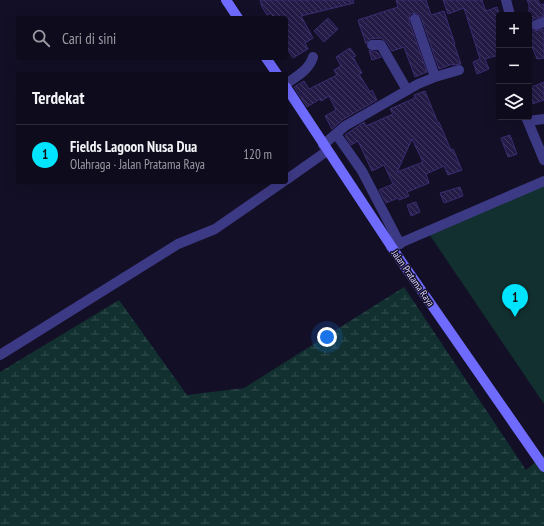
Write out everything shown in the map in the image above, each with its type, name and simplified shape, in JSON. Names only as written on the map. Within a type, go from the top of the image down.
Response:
[{"type":"main road","points":[[228,1],[237,16]]},
{"type":"main road","points":[[267,60],[276,72]]},
{"type":"main road","name":"Jalan Pratama Raya","points":[[288,90],[325,148],[396,245],[544,467]]},
{"type":"street","points":[[506,0],[509,12]]},
{"type":"street","points":[[414,19],[435,77]]},
{"type":"street","points":[[372,45],[381,45],[407,90]]},
{"type":"street","points":[[288,83],[306,70],[311,64],[313,57]]},
{"type":"street","points":[[288,178],[325,148],[336,134],[345,126],[418,84],[459,70]]},
{"type":"street","points":[[532,119],[544,119]]},
{"type":"street","points":[[527,120],[544,160]]},
{"type":"street","points":[[336,134],[362,172],[396,245],[544,181]]},
{"type":"street","points":[[0,354],[178,244],[215,229],[280,184]]},
{"type":"green space","points":[[544,185],[544,404],[427,231]]},
{"type":"green space","points":[[404,287],[526,470],[544,455],[544,526],[0,526],[0,372],[119,300],[187,395],[244,388]]},
{"type":"building","points":[[260,0],[353,0],[354,3],[301,16],[313,38],[305,43],[308,49],[293,58],[288,50],[288,16],[273,16],[271,13],[267,15]]},
{"type":"building","points":[[396,0],[426,0],[431,15],[444,11],[461,64],[452,64],[439,69],[421,17],[417,13],[410,14],[409,21],[427,72],[415,77],[404,47],[392,51],[386,41],[381,38],[369,39],[366,44],[358,20],[398,7]]},
{"type":"building","points":[[443,0],[483,0],[482,1],[486,11],[497,7],[499,12],[496,12],[496,56],[485,59],[489,69],[477,74],[473,62],[480,59],[464,8],[448,14]]},
{"type":"building","points":[[527,0],[538,0],[540,5],[544,4],[544,16],[532,21],[532,12],[529,12]]},
{"type":"building","points":[[328,18],[338,29],[324,42],[314,31]]},
{"type":"building","points":[[544,29],[544,58],[537,59],[532,46],[532,30],[535,31]]},
{"type":"building","points":[[350,48],[356,56],[353,57],[362,73],[359,74],[370,92],[372,90],[377,100],[342,120],[332,129],[325,116],[336,110],[329,96],[321,101],[320,99],[307,107],[294,87],[304,81],[309,89],[337,75],[334,70],[341,66],[336,57]]},
{"type":"building","points":[[369,50],[377,52],[381,57],[372,60]]},
{"type":"building","points":[[544,82],[544,100],[532,104],[532,87]]},
{"type":"building","points":[[425,91],[438,123],[439,122],[451,150],[453,149],[462,170],[448,175],[444,166],[426,174],[429,183],[407,192],[409,196],[399,200],[398,198],[386,203],[379,190],[393,184],[384,165],[372,171],[358,141],[351,145],[345,135],[364,122],[366,126],[393,114],[390,109],[415,98],[414,95]],"holes":[[[412,139],[423,162],[397,172]]]},
{"type":"building","points":[[510,135],[517,154],[508,157],[501,138]]},
{"type":"building","points":[[460,187],[463,196],[444,203],[440,193]]},
{"type":"building","points":[[416,202],[420,212],[411,216],[407,205]]},
{"type":"place","name":"Fields Lagoon Nusa Dua","points":[[515,317]]}]
